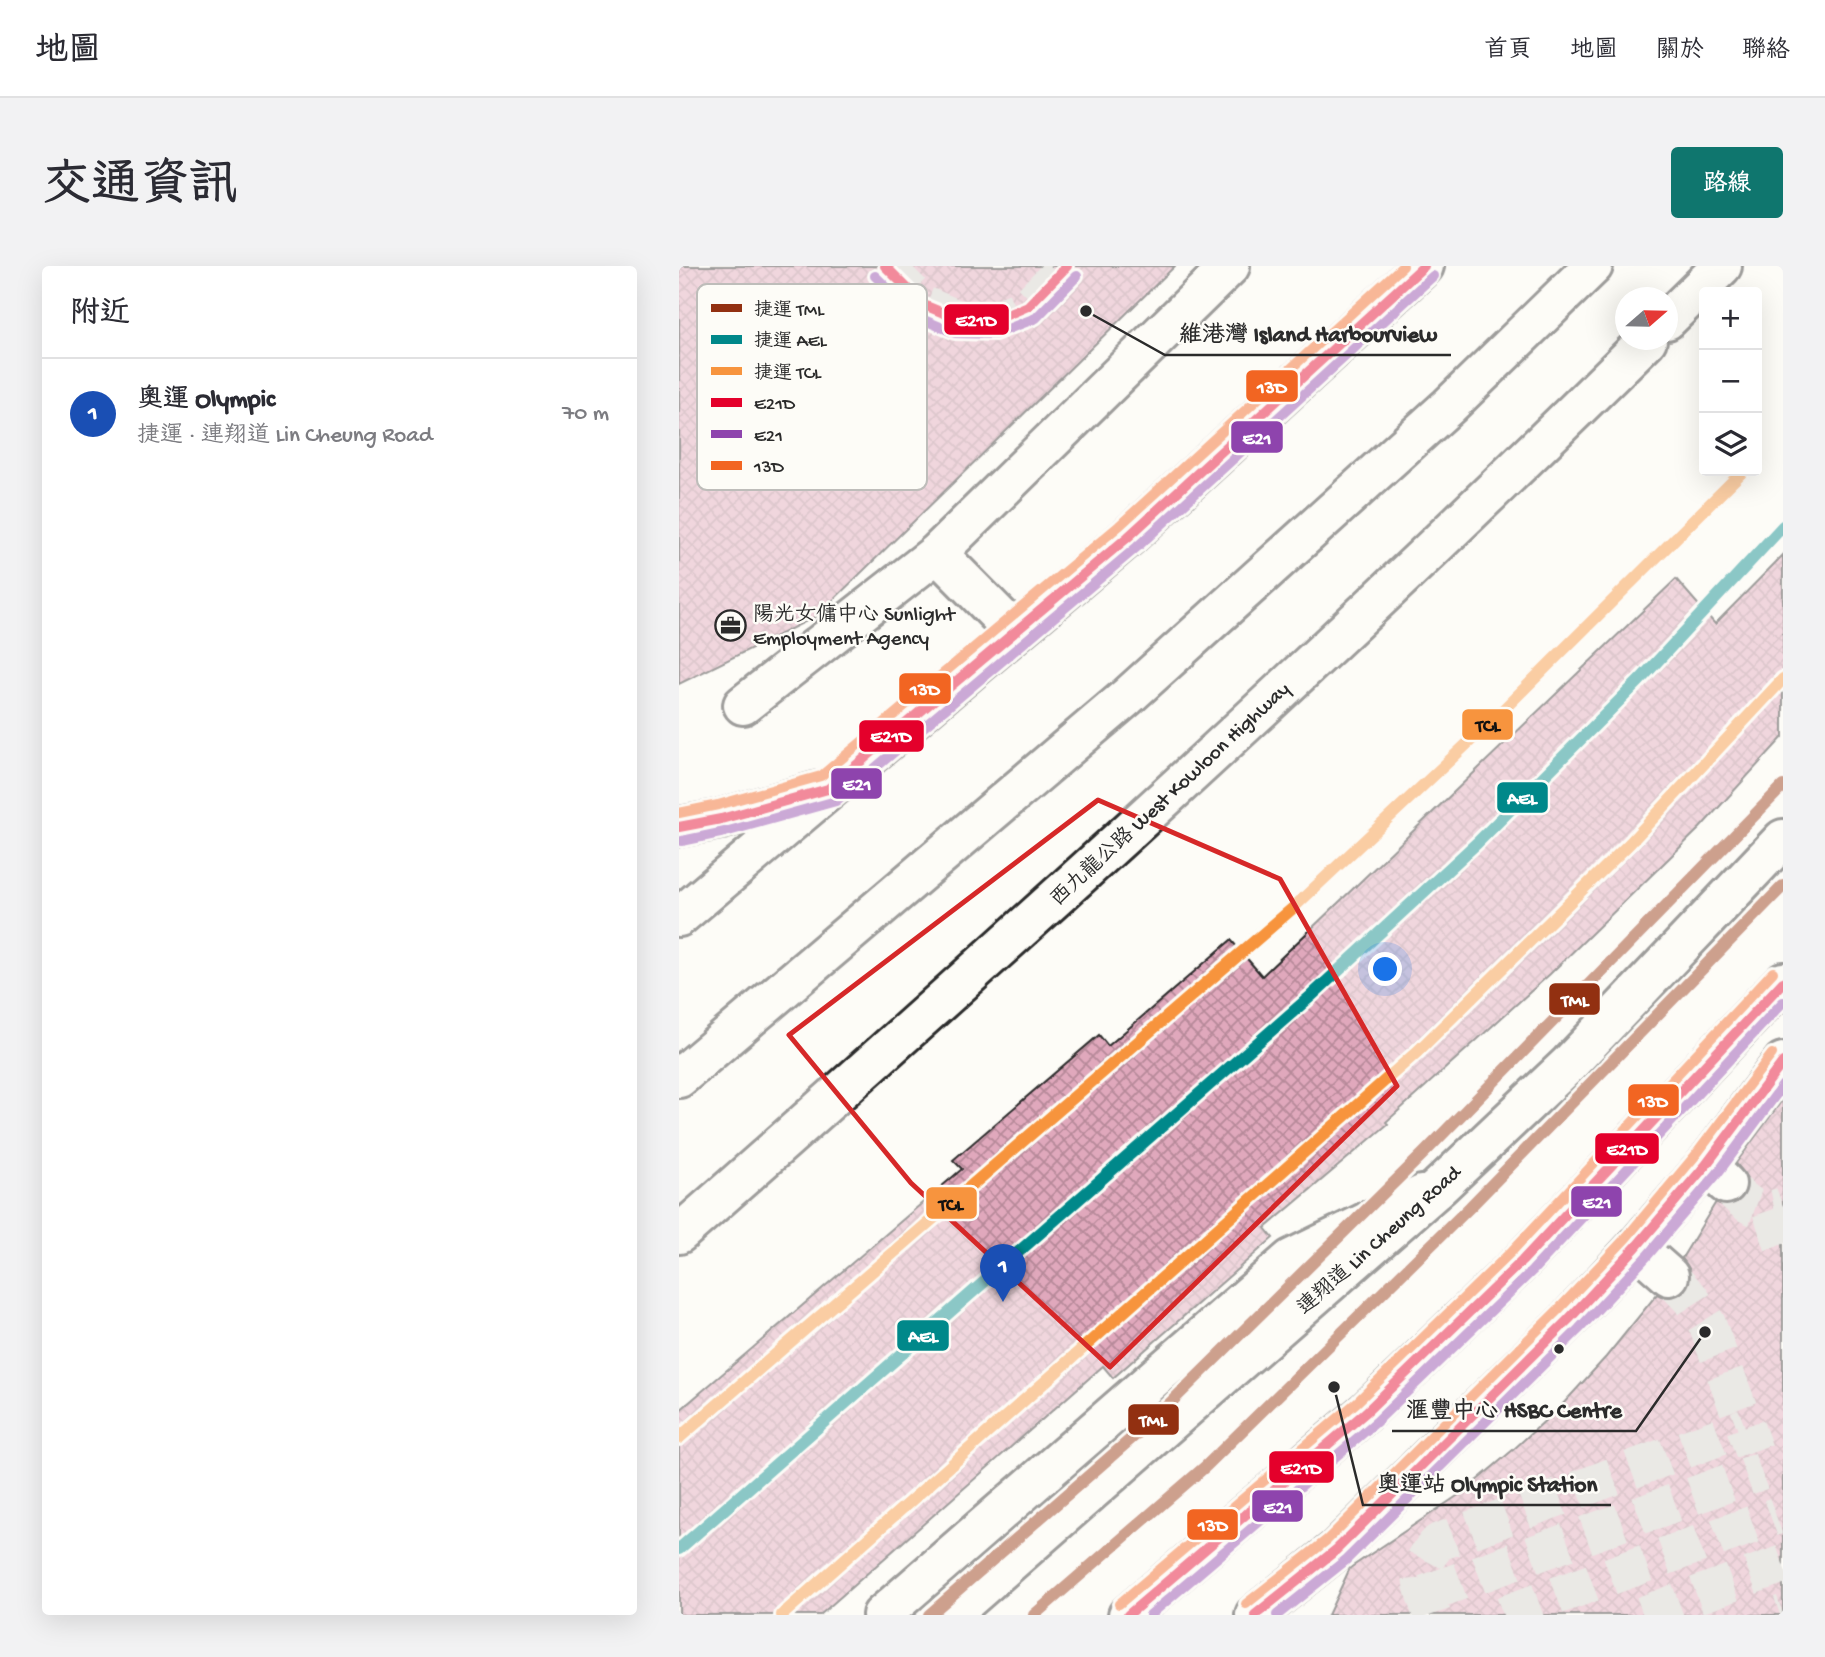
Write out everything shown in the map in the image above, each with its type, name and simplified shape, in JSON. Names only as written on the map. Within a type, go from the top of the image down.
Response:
[{"type":"main road","points":[[743,705],[937,554],[1230,266]]},
{"type":"main road","points":[[679,917],[1128,537],[1424,266]]},
{"type":"main road","points":[[679,1078],[1128,697],[1449,406],[1593,266]]},
{"type":"main road","points":[[1678,310],[1722,266]]},
{"type":"main road","name":"西九龍公路 West Kowloon Highway","points":[[679,1234],[949,996],[1186,779],[1433,548],[1637,350]]},
{"type":"main road","points":[[937,554],[1015,632]]},
{"type":"main road","points":[[679,827],[721,819],[828,789]]},
{"type":"main road","name":"連翔道 Lin Cheung Road","points":[[950,1615],[1439,1187],[1569,1064],[1783,839]]},
{"type":"main road","points":[[1128,1615],[1376,1403],[1522,1261],[1783,982]]},
{"type":"main road","points":[[1255,1615],[1336,1550],[1551,1337],[1636,1247],[1716,1175],[1783,1062]]},
{"type":"main road","points":[[882,1615],[1291,1259],[1439,1187]]},
{"type":"main road","points":[[1636,1247],[1669,1276]]},
{"type":"highlighted area","points":[[1098,800],[1280,879],[1397,1086],[1110,1367],[911,1183],[789,1035]]},
{"type":"building","points":[[679,266],[1175,266],[817,616],[679,684]]},
{"type":"building","points":[[1783,555],[1783,737],[1700,828],[1550,974],[1386,1122],[1388,1124],[1265,1228],[1273,1238],[1113,1378],[1103,1366],[820,1615],[679,1615],[679,1411],[962,1169],[953,1160],[1099,1035],[1108,1046],[1231,940],[1262,976],[1676,579],[1715,624]]},
{"type":"building","points":[[1783,1099],[1783,1615],[1328,1615],[1350,1568],[1463,1492],[1514,1449],[1561,1406],[1606,1357],[1657,1294],[1665,1298],[1675,1297],[1685,1291],[1690,1281],[1690,1270],[1682,1258],[1716,1202],[1732,1205],[1742,1199],[1747,1190],[1747,1178],[1736,1163]]},
{"type":"tunnel","points":[[885,266],[903,284]]},
{"type":"tunnel","points":[[927,306],[958,319],[995,320],[1028,306],[1067,266]]},
{"type":"tunnel","points":[[1726,1184],[1751,1206],[1765,1209],[1783,1206]]},
{"type":"tunnel","points":[[1771,1210],[1783,1244]]},
{"type":"tunnel","points":[[1669,1276],[1691,1299],[1707,1324],[1754,1451]]},
{"type":"tunnel","points":[[1432,1615],[1421,1577],[1425,1561],[1439,1542],[1745,1427]]},
{"type":"tunnel","points":[[1425,1594],[1761,1471]]},
{"type":"tunnel","points":[[1503,1615],[1776,1516]]},
{"type":"tunnel","points":[[1643,1615],[1783,1564]]},
{"type":"metro line","name":"TCL","points":[[679,1438],[1293,908],[1503,710],[1738,476]]},
{"type":"metro line","name":"AEL","points":[[679,1549],[1311,996],[1477,843],[1640,680],[1783,526]]},
{"type":"metro line","name":"TCL","points":[[782,1615],[1417,1052],[1630,843],[1783,679]]},
{"type":"metro line","name":"TML","points":[[929,1615],[1155,1418],[1424,1153],[1783,786]]},
{"type":"metro line","name":"TML","points":[[1034,1615],[1206,1466],[1470,1207],[1783,886]]},
{"type":"transit line","name":"E21D","points":[[885,266],[903,284]]},
{"type":"transit line","name":"E21D","points":[[927,306],[958,319],[995,320],[1028,306],[1067,266]]},
{"type":"transit line","name":"13D","points":[[679,813],[821,776],[1119,526],[1403,266]]},
{"type":"transit line","name":"E21D","points":[[679,827],[721,819],[828,789],[1128,537],[1424,266]]},
{"type":"transit line","name":"E21","points":[[875,276],[883,284]]},
{"type":"transit line","name":"E21","points":[[927,321],[955,333],[995,334],[1036,318],[1077,276]]},
{"type":"transit line","name":"E21","points":[[682,841],[836,801],[1137,547],[1433,276]]},
{"type":"transit line","name":"13D","points":[[1119,1604],[1357,1402],[1512,1251],[1773,972]]},
{"type":"transit line","name":"E21D","points":[[1128,1615],[1366,1412],[1522,1261],[1783,982]]},
{"type":"transit line","name":"E21","points":[[1150,1615],[1376,1422],[1532,1271],[1783,1002]]},
{"type":"transit line","name":"13D","points":[[1246,1604],[1327,1540],[1559,1309],[1626,1238],[1695,1156],[1772,1054]]},
{"type":"transit line","name":"E21D","points":[[1255,1615],[1336,1550],[1569,1319],[1636,1247],[1706,1165],[1783,1062]]},
{"type":"transit line","name":"E21","points":[[1277,1615],[1346,1560],[1579,1329],[1647,1256],[1717,1174],[1783,1085]]},
{"type":"place","name":"維港灣 Island Harbourview","points":[[1086,311]]},
{"type":"place","name":"陽光女傭中心 Sunlight Employment Agency","points":[[730,625]]},
{"type":"place","name":"奧運 Olympic","points":[[1003,1302]]},
{"type":"place","name":"滙豐中心 HSBC Centre","points":[[1705,1332]]},
{"type":"place","name":"奧運站 Olympic Station","points":[[1334,1387]]}]
